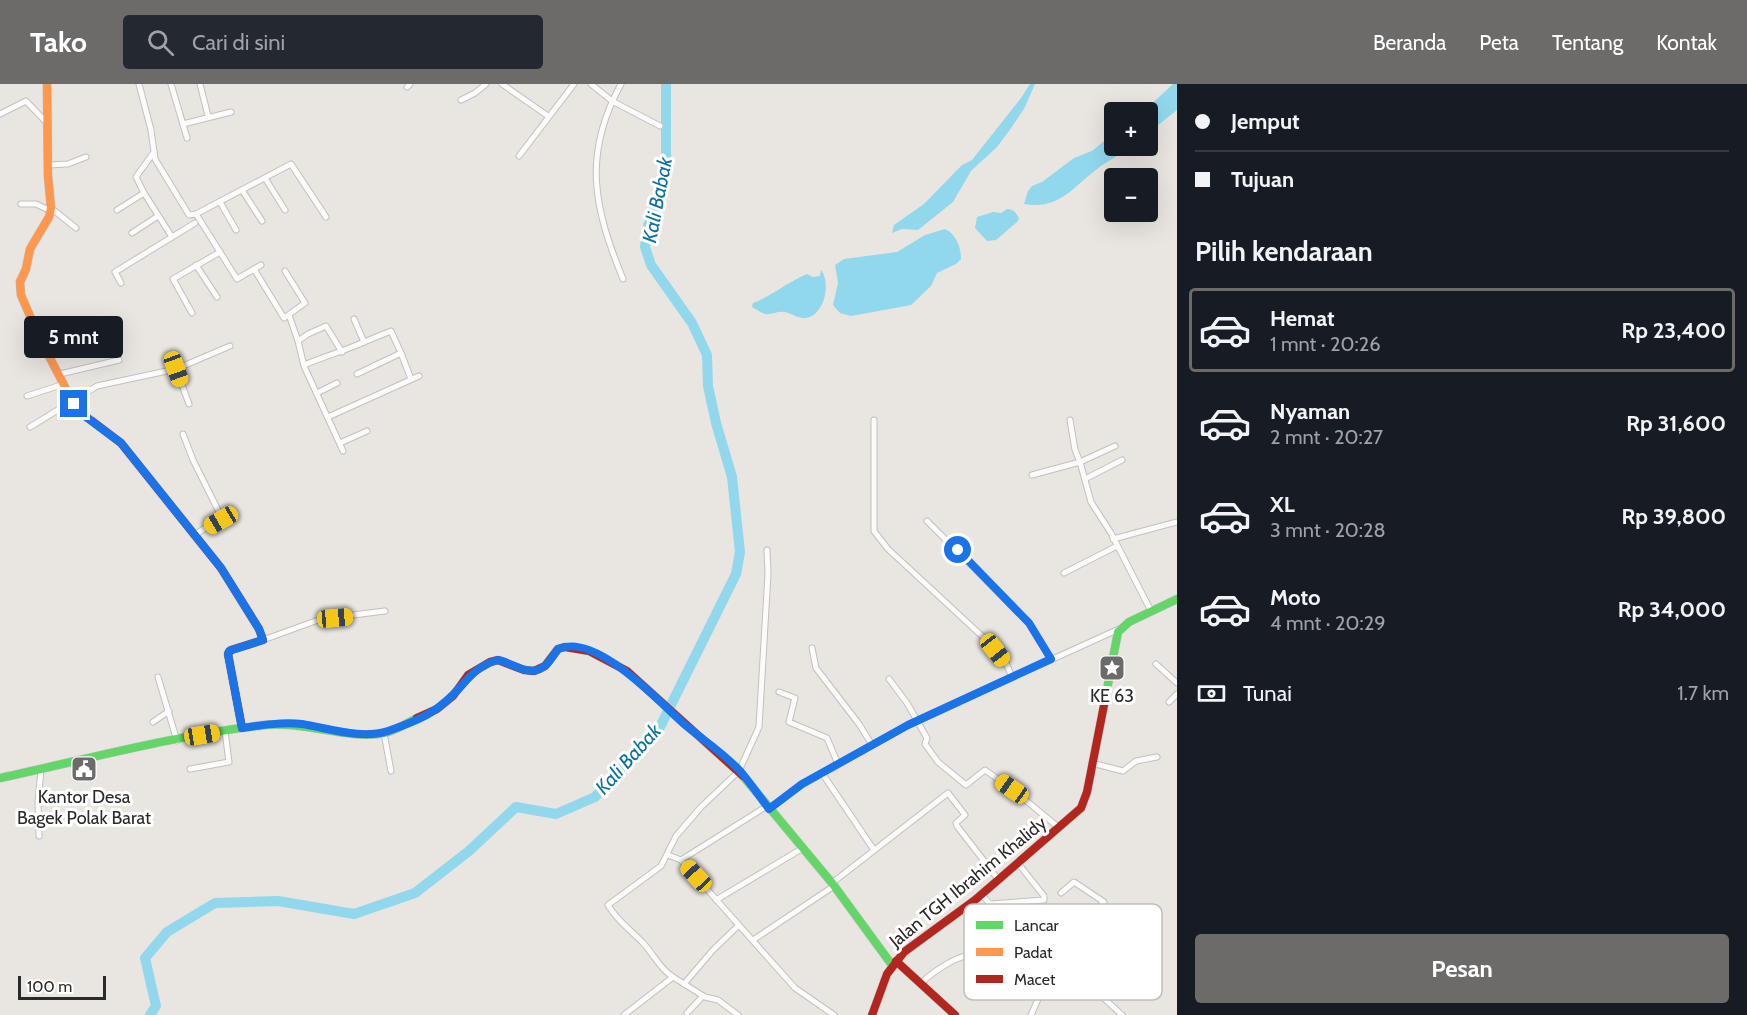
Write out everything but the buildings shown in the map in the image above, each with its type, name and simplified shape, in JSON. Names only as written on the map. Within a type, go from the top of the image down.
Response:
[{"type":"street","points":[[47,84],[51,209],[30,249],[19,286],[33,325],[60,374],[71,401],[82,414],[116,438],[195,535],[241,598],[263,640]]},
{"type":"street","points":[[139,84],[158,167],[189,215],[196,214],[291,164],[326,217]]},
{"type":"street","points":[[171,84],[187,138]]},
{"type":"street","points":[[200,84],[208,116]]},
{"type":"street","points":[[461,100],[486,84]]},
{"type":"street","points":[[502,84],[548,116]]},
{"type":"street","points":[[519,156],[574,84]]},
{"type":"street","points":[[591,84],[612,101],[660,126]]},
{"type":"street","points":[[621,84],[612,101],[597,159],[596,194],[608,242],[623,279]]},
{"type":"street","points":[[0,114],[26,101],[49,124]]},
{"type":"street","points":[[183,124],[231,112]]},
{"type":"street","points":[[154,152],[136,177],[144,194],[172,237]]},
{"type":"street","points":[[48,165],[68,164],[86,157]]},
{"type":"street","points":[[265,178],[285,210]]},
{"type":"street","points":[[242,190],[262,222]]},
{"type":"street","points":[[117,210],[144,194]]},
{"type":"street","points":[[220,202],[236,230]]},
{"type":"street","points":[[21,204],[36,204],[51,209],[76,228]]},
{"type":"street","points":[[196,214],[237,279],[261,266]]},
{"type":"street","points":[[132,232],[158,216]]},
{"type":"street","points":[[121,283],[115,272],[195,223]]},
{"type":"street","points":[[192,313],[173,279],[220,252]]},
{"type":"street","points":[[196,266],[217,297]]},
{"type":"street","points":[[254,269],[284,318],[305,303],[285,271]]},
{"type":"street","points":[[289,315],[304,364],[343,451]]},
{"type":"street","points":[[354,319],[364,342]]},
{"type":"street","points":[[298,341],[308,333],[326,326],[342,352]]},
{"type":"street","points":[[304,364],[336,351],[342,352],[391,331],[411,379]]},
{"type":"street","points":[[30,427],[71,401],[104,384],[176,369],[230,346]]},
{"type":"street","points":[[357,374],[401,353]]},
{"type":"street","points":[[60,374],[119,360]]},
{"type":"street","points":[[176,369],[189,404]]},
{"type":"street","points":[[328,417],[418,376]]},
{"type":"street","points":[[317,393],[337,383]]},
{"type":"street","points":[[27,396],[64,384]]},
{"type":"street","points":[[874,420],[874,531],[894,555],[983,637],[1006,663],[1012,677]]},
{"type":"street","points":[[1070,420],[1072,439],[1091,502],[1151,611]]},
{"type":"street","points":[[340,443],[367,431]]},
{"type":"street","points":[[183,434],[193,460],[222,517],[195,535]]},
{"type":"street","points":[[1032,475],[1080,462],[1115,446]]},
{"type":"street","points":[[1085,479],[1122,460]]},
{"type":"street","points":[[927,521],[1029,623],[1051,659]]},
{"type":"street","points":[[1113,539],[1177,522]]},
{"type":"street","points":[[1064,573],[1117,546]]},
{"type":"street","points":[[738,1015],[718,1000],[703,996],[661,967],[646,946],[620,921],[608,905],[655,871],[668,855],[676,836],[740,771],[759,727],[767,550]]},
{"type":"street","points":[[681,860],[768,808],[802,784],[918,720],[1122,627],[1177,599]]},
{"type":"street","points":[[242,728],[229,651],[321,619],[385,611]]},
{"type":"street","name":"Jalan TGH Ibrahim Khalidy","points":[[968,904],[1084,802],[1117,638],[1122,627]]},
{"type":"street","points":[[0,778],[242,728],[288,723],[356,733],[384,732],[437,709],[453,696],[468,675],[486,663],[498,660],[524,670],[534,670],[544,666],[556,650],[563,647],[589,651],[627,671],[740,771],[894,963],[921,983],[955,1015]]},
{"type":"street","points":[[812,648],[816,668],[856,719],[872,745]]},
{"type":"street","points":[[1156,664],[1177,683]]},
{"type":"street","points":[[158,676],[177,741]]},
{"type":"street","points":[[889,679],[918,720],[927,738],[925,744],[953,776],[966,785],[985,770],[1058,827]]},
{"type":"street","points":[[779,692],[795,698],[789,722],[827,738],[838,764]]},
{"type":"street","points":[[1169,702],[1177,694]]},
{"type":"street","points":[[153,722],[169,711]]},
{"type":"street","points":[[190,769],[229,762],[225,731]]},
{"type":"street","points":[[384,732],[391,771]]},
{"type":"street","points":[[1092,763],[1123,771],[1136,761],[1157,757]]},
{"type":"street","points":[[39,836],[38,802],[41,770]]},
{"type":"street","points":[[822,773],[874,850]]},
{"type":"street","points":[[753,940],[833,885],[948,793],[965,816],[956,823],[957,826],[998,879]]},
{"type":"street","points":[[716,900],[802,848]]},
{"type":"street","points":[[668,855],[681,860],[795,988],[834,1015]]},
{"type":"street","points":[[981,894],[990,904],[1044,900],[1044,896],[1017,862]]},
{"type":"street","points":[[1061,893],[1074,882],[1104,902],[1102,904]]},
{"type":"street","name":"Jalan TGH Ibrahim Khalidy","points":[[872,1015],[894,963],[915,943],[964,907]]},
{"type":"street","points":[[684,984],[713,950],[738,926]]},
{"type":"street","points":[[921,983],[941,966],[964,957]]},
{"type":"street","points":[[624,1015],[673,977]]},
{"type":"street","points":[[687,1013],[703,996]]},
{"type":"street","points":[[1031,1015],[1037,1000]]},
{"type":"street","points":[[1106,1000],[1122,1015]]},
{"type":"water","points":[[1030,84],[1035,84],[1024,109],[997,147],[971,171],[953,202],[918,230],[902,229],[892,233],[894,225],[924,204],[962,165],[972,160]]},
{"type":"water","points":[[1173,84],[1177,84],[1177,110],[1158,125],[1158,102],[1154,102]]},
{"type":"water","points":[[1104,141],[1104,156],[1117,156],[1056,201],[1047,204],[1024,204],[1032,186],[1042,182],[1074,158],[1092,151]]},
{"type":"water","points":[[1007,209],[1014,212],[1019,219],[996,240],[987,241],[975,228],[977,217],[993,212],[1001,213]]},
{"type":"water","points":[[945,229],[957,241],[961,259],[937,273],[931,286],[911,305],[851,316],[840,313],[833,305],[838,283],[835,265],[844,259],[897,252],[925,235]]},
{"type":"water","points":[[821,270],[826,282],[826,290],[822,305],[813,316],[803,318],[784,312],[765,314],[752,307],[753,303],[807,274],[813,277],[820,276]]},
{"type":"waterway","name":"Kali Babak","points":[[150,1015],[156,1006],[145,958],[167,932],[215,903],[278,901],[354,914],[415,893],[469,851],[516,807],[556,814],[595,797],[660,727],[736,574],[740,552],[732,477],[708,386],[707,355],[692,323],[651,265],[645,247],[648,226],[666,169],[666,84]]},
{"type":"traffic: fast","points":[[1104,705],[1118,632],[1129,622],[1177,599]]},
{"type":"traffic: fast","points":[[0,778],[165,741],[232,729],[280,724],[370,735],[392,731],[417,718]]},
{"type":"traffic: fast","points":[[743,776],[832,883],[892,965]]},
{"type":"traffic: slow","points":[[47,84],[48,176],[51,208],[49,217],[30,249],[26,269],[20,282],[21,295],[39,337],[77,410],[92,421]]},
{"type":"traffic: jam","points":[[92,421],[121,443],[221,568],[259,629],[263,640],[231,650],[228,654],[242,728]]},
{"type":"traffic: jam","points":[[417,718],[437,709],[453,696],[468,675],[490,662],[498,660],[524,670],[534,671],[545,666],[558,649],[565,647],[589,651],[627,671],[743,776]]},
{"type":"traffic: jam","points":[[970,904],[1081,808],[1087,792],[1104,705]]},
{"type":"traffic: jam","points":[[872,1015],[887,974],[904,952],[964,908]]},
{"type":"traffic: jam","points":[[896,961],[955,1015]]},
{"type":"place","name":"KE 63","points":[[1112,668]]},
{"type":"place","name":"Kantor Desa Bagek Polak Barat","points":[[84,769]]},
{"type":"route","points":[[74,404],[77,410],[89,420],[121,443],[221,568],[259,629],[263,640],[229,651],[227,656],[242,728],[288,723],[356,733],[384,732],[437,709],[453,696],[468,675],[486,663],[498,660],[524,670],[534,670],[548,663],[556,650],[561,647],[570,647],[598,655],[635,677],[740,771],[769,809],[802,784],[908,725],[1051,659],[1029,623],[958,550]]}]
